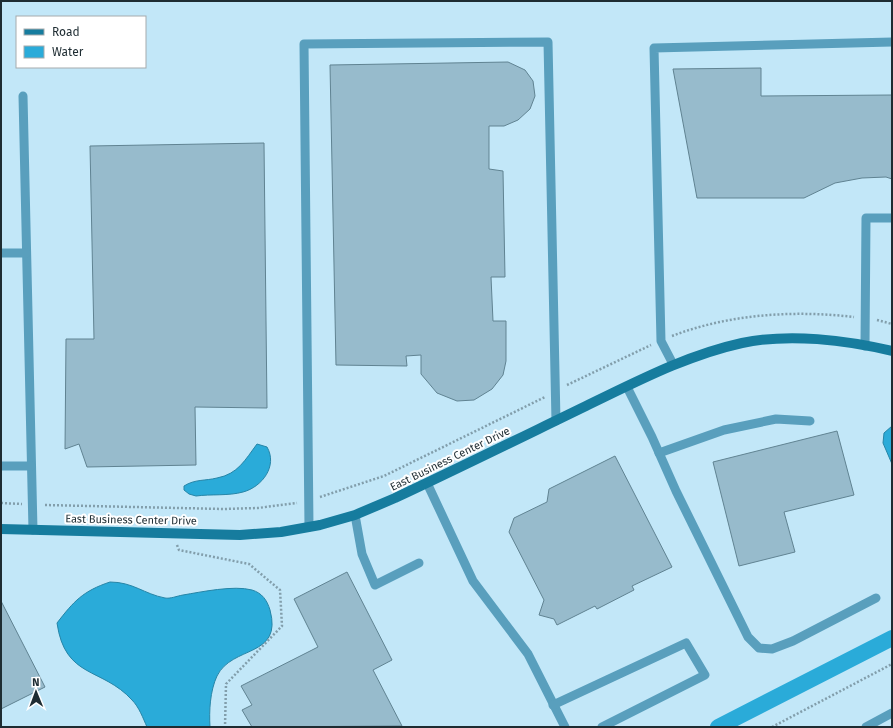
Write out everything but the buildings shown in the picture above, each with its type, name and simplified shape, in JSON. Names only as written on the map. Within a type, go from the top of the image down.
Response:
[{"type":"street","name":"East Business Center Drive","points":[[1,529],[240,535],[281,532],[309,527],[355,514],[426,483],[673,364],[742,343],[776,339],[844,341],[892,351]]},
{"type":"lane","points":[[309,527],[304,44],[548,42],[556,421]]},
{"type":"lane","points":[[673,364],[661,341],[654,48],[892,42]]},
{"type":"lane","points":[[23,96],[33,530]]},
{"type":"lane","points":[[865,346],[866,218],[892,218]]},
{"type":"lane","points":[[1,253],[26,252]]},
{"type":"lane","points":[[627,387],[676,491],[748,637],[759,648],[772,649],[793,641],[876,598]]},
{"type":"lane","points":[[659,453],[724,430],[776,419],[810,422]]},
{"type":"lane","points":[[1,466],[31,466]]},
{"type":"lane","points":[[426,483],[473,581],[528,654],[565,727]]},
{"type":"lane","points":[[355,514],[362,554],[375,585],[419,563]]},
{"type":"lane","points":[[553,705],[686,643],[705,675],[602,727]]},
{"type":"lane","points":[[866,727],[892,713]]},
{"type":"path","points":[[1,503],[223,509],[258,508],[308,500],[347,490],[384,476],[555,391],[661,341],[704,326],[759,316],[827,314],[866,318],[892,324]]},
{"type":"path","points":[[172,533],[179,550],[249,564],[280,590],[282,626],[226,684],[225,727]]},
{"type":"path","points":[[772,727],[892,664]]},
{"type":"water","points":[[892,426],[892,464],[883,443],[884,433]]},
{"type":"water","points":[[257,444],[267,447],[271,461],[266,475],[256,486],[238,493],[196,496],[189,494],[184,490],[184,486],[192,482],[217,478],[236,470],[245,461]]},
{"type":"water","points":[[110,582],[132,586],[165,598],[236,588],[256,591],[266,600],[270,610],[272,625],[269,636],[263,644],[233,659],[224,666],[217,676],[210,701],[210,727],[147,727],[139,709],[132,700],[109,682],[76,663],[68,654],[61,641],[57,623],[74,603],[86,593]]},
{"type":"waterway","points":[[718,727],[892,638]]}]
